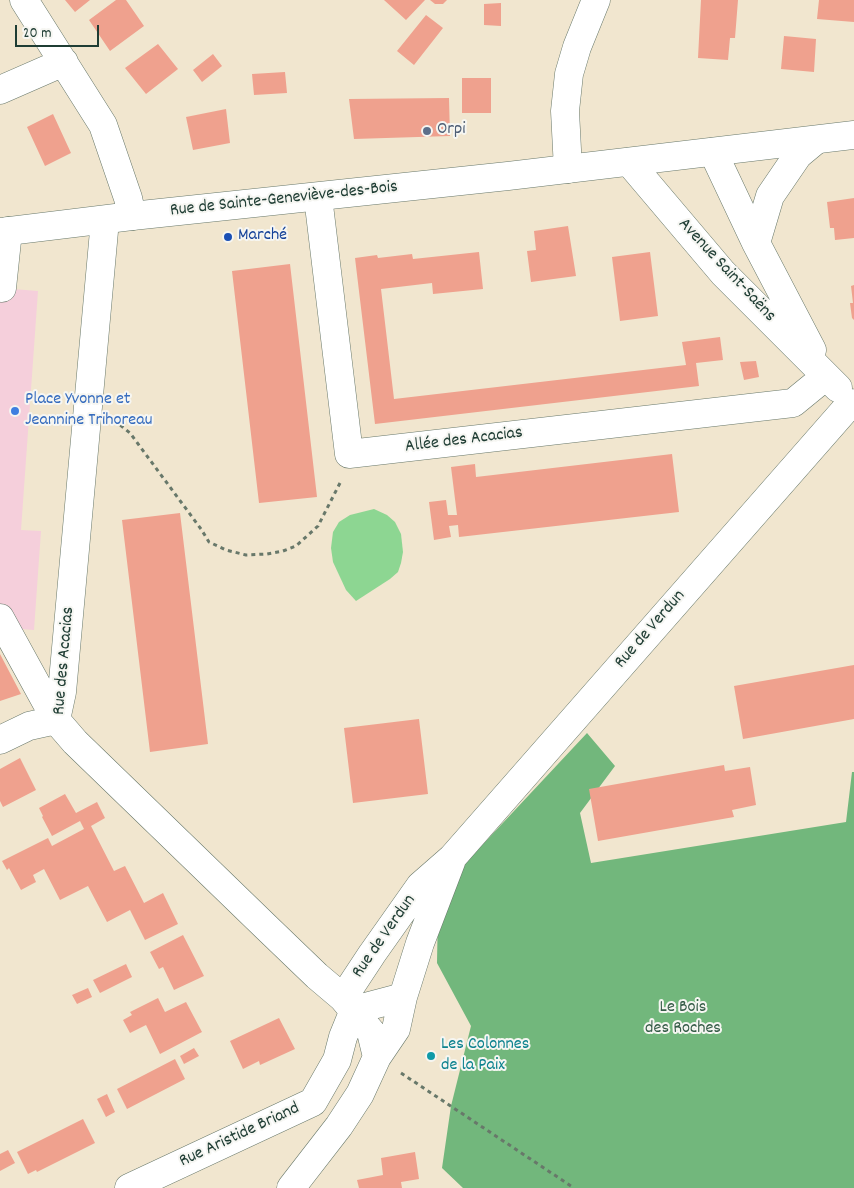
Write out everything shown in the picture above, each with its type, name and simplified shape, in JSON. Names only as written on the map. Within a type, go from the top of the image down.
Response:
[{"type":"street","points":[[24,0],[103,125],[128,198],[132,216]]},
{"type":"street","points":[[568,169],[565,111],[569,74],[596,0]]},
{"type":"street","points":[[0,90],[64,62]]},
{"type":"street","name":"Rue de Sainte-Geneviève-des-Bois","points":[[4,232],[854,135]]},
{"type":"street","points":[[756,243],[770,196],[798,154],[816,140]]},
{"type":"street","name":"Avenue Saint-Saëns","points":[[713,152],[756,243],[826,376]]},
{"type":"street","name":"Avenue Saint-Saëns","points":[[629,162],[723,273],[852,404]]},
{"type":"street","points":[[318,197],[349,454]]},
{"type":"street","name":"Rue des Acacias","points":[[104,220],[62,692],[56,720],[75,742],[317,976],[349,1004],[371,1032],[377,1057]]},
{"type":"street","points":[[2,288],[4,232]]},
{"type":"street","name":"Allée des Acacias","points":[[349,454],[793,403],[826,376]]},
{"type":"street","name":"Rue de Verdun","points":[[349,1004],[372,954],[420,886],[452,858],[852,404]]},
{"type":"street","points":[[0,618],[56,720],[28,726],[0,740]]},
{"type":"street","name":"Rue de Verdun","points":[[292,1188],[360,1094],[377,1057],[396,1029],[403,997],[420,943],[452,858]]},
{"type":"street","name":"Rue de Verdun","points":[[349,1004],[403,997]]},
{"type":"street","name":"Rue Aristide Briand","points":[[129,1188],[313,1102],[337,1060],[349,1004]]},
{"type":"street","points":[[313,1102],[338,1126]]},
{"type":"path","points":[[87,413],[111,417],[130,433],[209,542],[226,550],[246,555],[283,551],[296,546],[318,526],[344,473],[349,454]]},
{"type":"path","points":[[377,1057],[574,1188]]},
{"type":"shaded area","name":"Place Yvonne et Jeannine Trihoreau","points":[[0,288],[38,291],[21,530],[41,531],[34,630],[8,628],[0,614]]},
{"type":"green space","points":[[374,509],[387,515],[395,522],[401,534],[403,552],[401,563],[398,572],[390,579],[356,601],[346,590],[333,562],[331,548],[333,532],[339,522],[350,515]]},
{"type":"green space","name":"Le Bois des Roches","points":[[587,733],[615,766],[580,813],[591,863],[846,822],[852,772],[854,772],[854,1188],[463,1188],[442,1168],[451,1106],[471,1026],[437,963],[438,907],[456,873]]},
{"type":"building","points":[[65,0],[90,0],[75,12]]},
{"type":"building","points":[[116,0],[126,0],[144,26],[110,51],[89,20]]},
{"type":"building","points":[[384,0],[425,0],[406,20]]},
{"type":"building","points":[[430,0],[447,0],[443,4],[435,4]]},
{"type":"building","points":[[701,0],[738,0],[735,38],[730,38],[728,60],[698,58]]},
{"type":"building","points":[[819,0],[854,0],[854,22],[817,19]]},
{"type":"building","points":[[501,3],[501,26],[484,25],[484,4]]},
{"type":"building","points":[[426,15],[443,28],[414,65],[397,51]]},
{"type":"building","points":[[784,36],[816,39],[814,72],[781,69]]},
{"type":"building","points":[[158,44],[178,69],[146,94],[125,68]]},
{"type":"building","points":[[213,54],[222,66],[202,82],[193,70]]},
{"type":"building","points":[[285,72],[287,93],[254,95],[252,74]]},
{"type":"building","points":[[462,78],[491,78],[491,113],[462,113]]},
{"type":"building","points":[[449,98],[450,136],[354,139],[349,99]]},
{"type":"building","points":[[226,109],[230,143],[193,150],[186,117]]},
{"type":"building","points":[[53,114],[71,153],[45,166],[27,127]]},
{"type":"building","points":[[854,198],[854,238],[835,240],[834,228],[830,228],[827,202]]},
{"type":"building","points":[[568,226],[576,276],[531,282],[527,251],[536,250],[534,231]]},
{"type":"building","points":[[479,252],[483,289],[433,294],[432,283],[381,289],[394,399],[686,365],[682,342],[720,337],[723,360],[696,363],[699,386],[375,424],[355,258],[377,255],[378,258],[412,254],[413,259]]},
{"type":"building","points":[[650,252],[658,316],[620,321],[612,257]]},
{"type":"building","points":[[290,264],[317,497],[259,503],[232,271]]},
{"type":"building","points":[[854,285],[854,303],[853,303],[851,286]]},
{"type":"building","points":[[850,303],[854,303],[854,320],[852,318]]},
{"type":"building","points":[[756,361],[759,377],[744,380],[740,362]]},
{"type":"building","points":[[672,454],[679,512],[459,537],[458,525],[449,526],[451,537],[434,540],[429,502],[446,500],[448,515],[457,515],[451,467],[475,464],[476,477]]},
{"type":"building","points":[[180,513],[208,744],[150,752],[122,520]]},
{"type":"building","points":[[0,654],[21,694],[0,701]]},
{"type":"building","points":[[854,665],[854,719],[743,739],[734,686]]},
{"type":"building","points":[[419,719],[428,794],[353,803],[344,728]]},
{"type":"building","points":[[20,758],[36,790],[3,807],[0,801],[0,769]]},
{"type":"building","points":[[724,765],[725,771],[750,767],[756,805],[732,810],[734,817],[598,841],[589,789]]},
{"type":"building","points":[[65,794],[76,813],[97,802],[105,818],[91,826],[114,871],[125,866],[144,903],[163,893],[178,924],[145,940],[130,910],[107,922],[88,886],[60,900],[44,869],[33,875],[36,882],[21,890],[9,868],[7,870],[2,861],[48,838],[52,846],[84,829],[80,821],[52,836],[39,808]]},
{"type":"building","points":[[183,935],[204,976],[174,990],[163,967],[159,969],[150,952]]},
{"type":"building","points":[[126,964],[132,977],[100,993],[93,980]]},
{"type":"building","points":[[88,988],[92,997],[77,1004],[72,995]]},
{"type":"building","points":[[158,998],[165,1012],[186,1002],[202,1032],[160,1054],[146,1025],[130,1033],[123,1020],[132,1015],[130,1012]]},
{"type":"building","points":[[279,1018],[295,1049],[260,1065],[259,1061],[243,1069],[230,1041]]},
{"type":"building","points":[[194,1048],[199,1056],[184,1064],[180,1056]]},
{"type":"building","points":[[175,1059],[185,1079],[127,1109],[117,1089]]},
{"type":"building","points":[[107,1094],[115,1112],[106,1117],[97,1099]]},
{"type":"building","points":[[83,1119],[95,1143],[37,1172],[36,1170],[28,1174],[17,1152]]},
{"type":"building","points":[[8,1150],[15,1163],[0,1171],[0,1154]]},
{"type":"building","points":[[415,1152],[419,1179],[401,1182],[402,1188],[359,1188],[357,1180],[383,1175],[381,1158]]},
{"type":"place","name":"Orpi","points":[[427,131]]},
{"type":"place","name":"Marché","points":[[228,237]]},
{"type":"place","name":"Place Yvonne et Jeannine Trihoreau","points":[[15,411]]},
{"type":"place","name":"Les Colonnes de la Paix","points":[[431,1056]]}]
